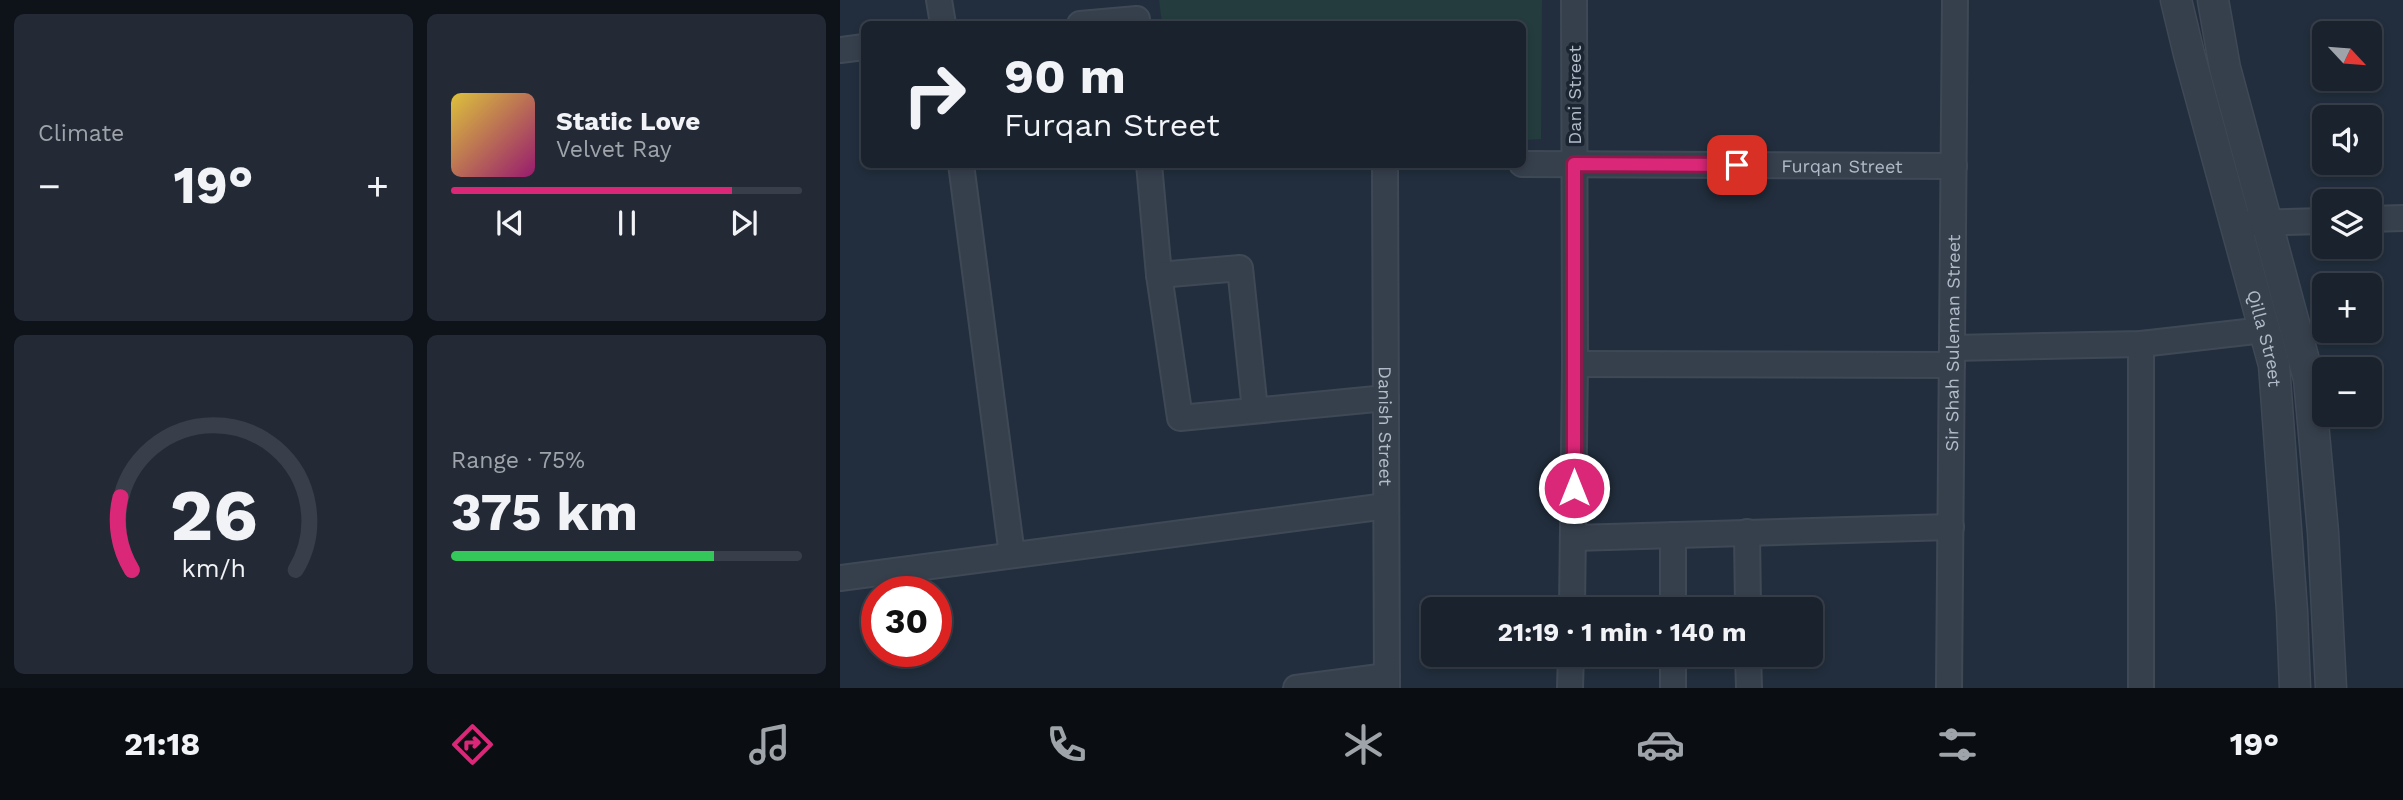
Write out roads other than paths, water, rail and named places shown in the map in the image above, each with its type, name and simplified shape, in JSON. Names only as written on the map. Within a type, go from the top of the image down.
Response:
[{"type":"street","points":[[939,0],[942,21]]},
{"type":"street","name":"Dani Street","points":[[1572,597],[1574,0]]},
{"type":"street","name":"Sir Shah Suleman Street","points":[[1950,688],[1955,0]]},
{"type":"street","name":"Qilla Street","points":[[2176,0],[2274,365],[2295,688]]},
{"type":"street","name":"Qilla Street","points":[[2213,0],[2225,68],[2309,379],[2323,532],[2331,688]]},
{"type":"street","points":[[1097,21],[1136,14]]},
{"type":"street","points":[[840,50],[861,47]]},
{"type":"street","name":"Furqan Street","points":[[1526,164],[1954,166]]},
{"type":"street","points":[[962,168],[1012,555]]},
{"type":"street","points":[[1149,168],[1158,275],[1180,418],[1385,398]]},
{"type":"street","name":"Danish Street","points":[[1385,168],[1387,682]]},
{"type":"street","points":[[2382,219],[2403,218]]},
{"type":"street","points":[[2235,223],[2312,221]]},
{"type":"street","points":[[1158,275],[1240,268],[1255,411]]},
{"type":"street","points":[[1575,363],[1952,356],[2140,344],[2264,330]]},
{"type":"street","points":[[2140,344],[2141,688]]},
{"type":"street","points":[[840,578],[1386,506]]},
{"type":"street","points":[[1574,538],[1951,527]]},
{"type":"street","points":[[1748,532],[1748,597]]},
{"type":"street","points":[[1673,535],[1673,597]]},
{"type":"street","points":[[1570,688],[1571,667]]},
{"type":"street","points":[[1673,667],[1673,688]]},
{"type":"street","points":[[1748,667],[1749,688]]},
{"type":"street","points":[[1296,688],[1387,682]]}]
